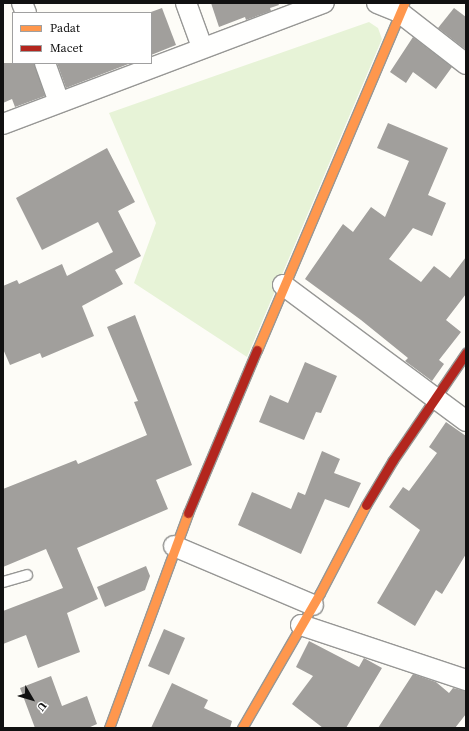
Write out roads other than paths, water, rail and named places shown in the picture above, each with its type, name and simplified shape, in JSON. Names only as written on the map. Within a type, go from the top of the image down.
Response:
[{"type":"street","points":[[186,3],[202,47]]},
{"type":"street","points":[[3,124],[202,47],[324,3]]},
{"type":"street","points":[[377,3],[402,7],[466,64]]},
{"type":"street","points":[[109,728],[174,546],[283,285],[402,7]]},
{"type":"street","points":[[45,64],[59,102]]},
{"type":"street","points":[[283,285],[435,396],[466,421]]},
{"type":"street","points":[[242,728],[313,605],[361,513],[435,396],[466,353]]},
{"type":"street","points":[[174,546],[313,605]]},
{"type":"street","points":[[301,625],[466,680]]},
{"type":"lane","points":[[3,582],[27,575]]}]
